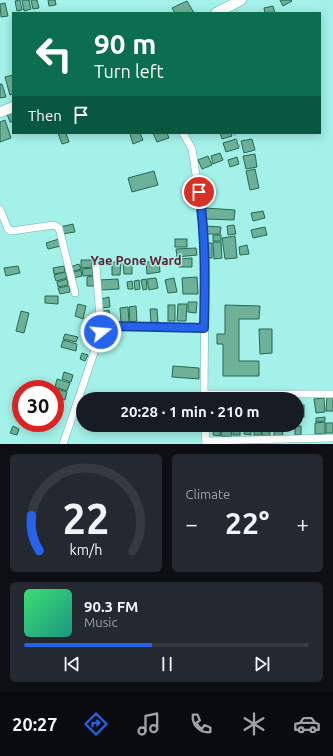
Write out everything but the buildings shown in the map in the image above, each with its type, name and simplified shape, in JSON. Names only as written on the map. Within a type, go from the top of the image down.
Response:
[{"type":"street","points":[[218,12],[241,0]]},
{"type":"street","points":[[0,112],[12,107]]},
{"type":"street","points":[[184,134],[192,149],[202,207],[205,273],[204,392]]},
{"type":"street","points":[[0,209],[6,225],[11,231],[56,226],[58,228],[75,293]]},
{"type":"street","points":[[63,444],[101,332],[96,265]]},
{"type":"street","points":[[101,332],[110,326],[204,328]]},
{"type":"street","points":[[304,395],[333,394]]},
{"type":"street","points":[[205,432],[206,442],[333,438]]},
{"type":"path","points":[[234,134],[240,148]]},
{"type":"district","name":"Yae Pone Ward","points":[[136,260]]},
{"type":"route","points":[[101,332],[110,326],[204,328],[205,273],[202,207],[199,192]]}]
